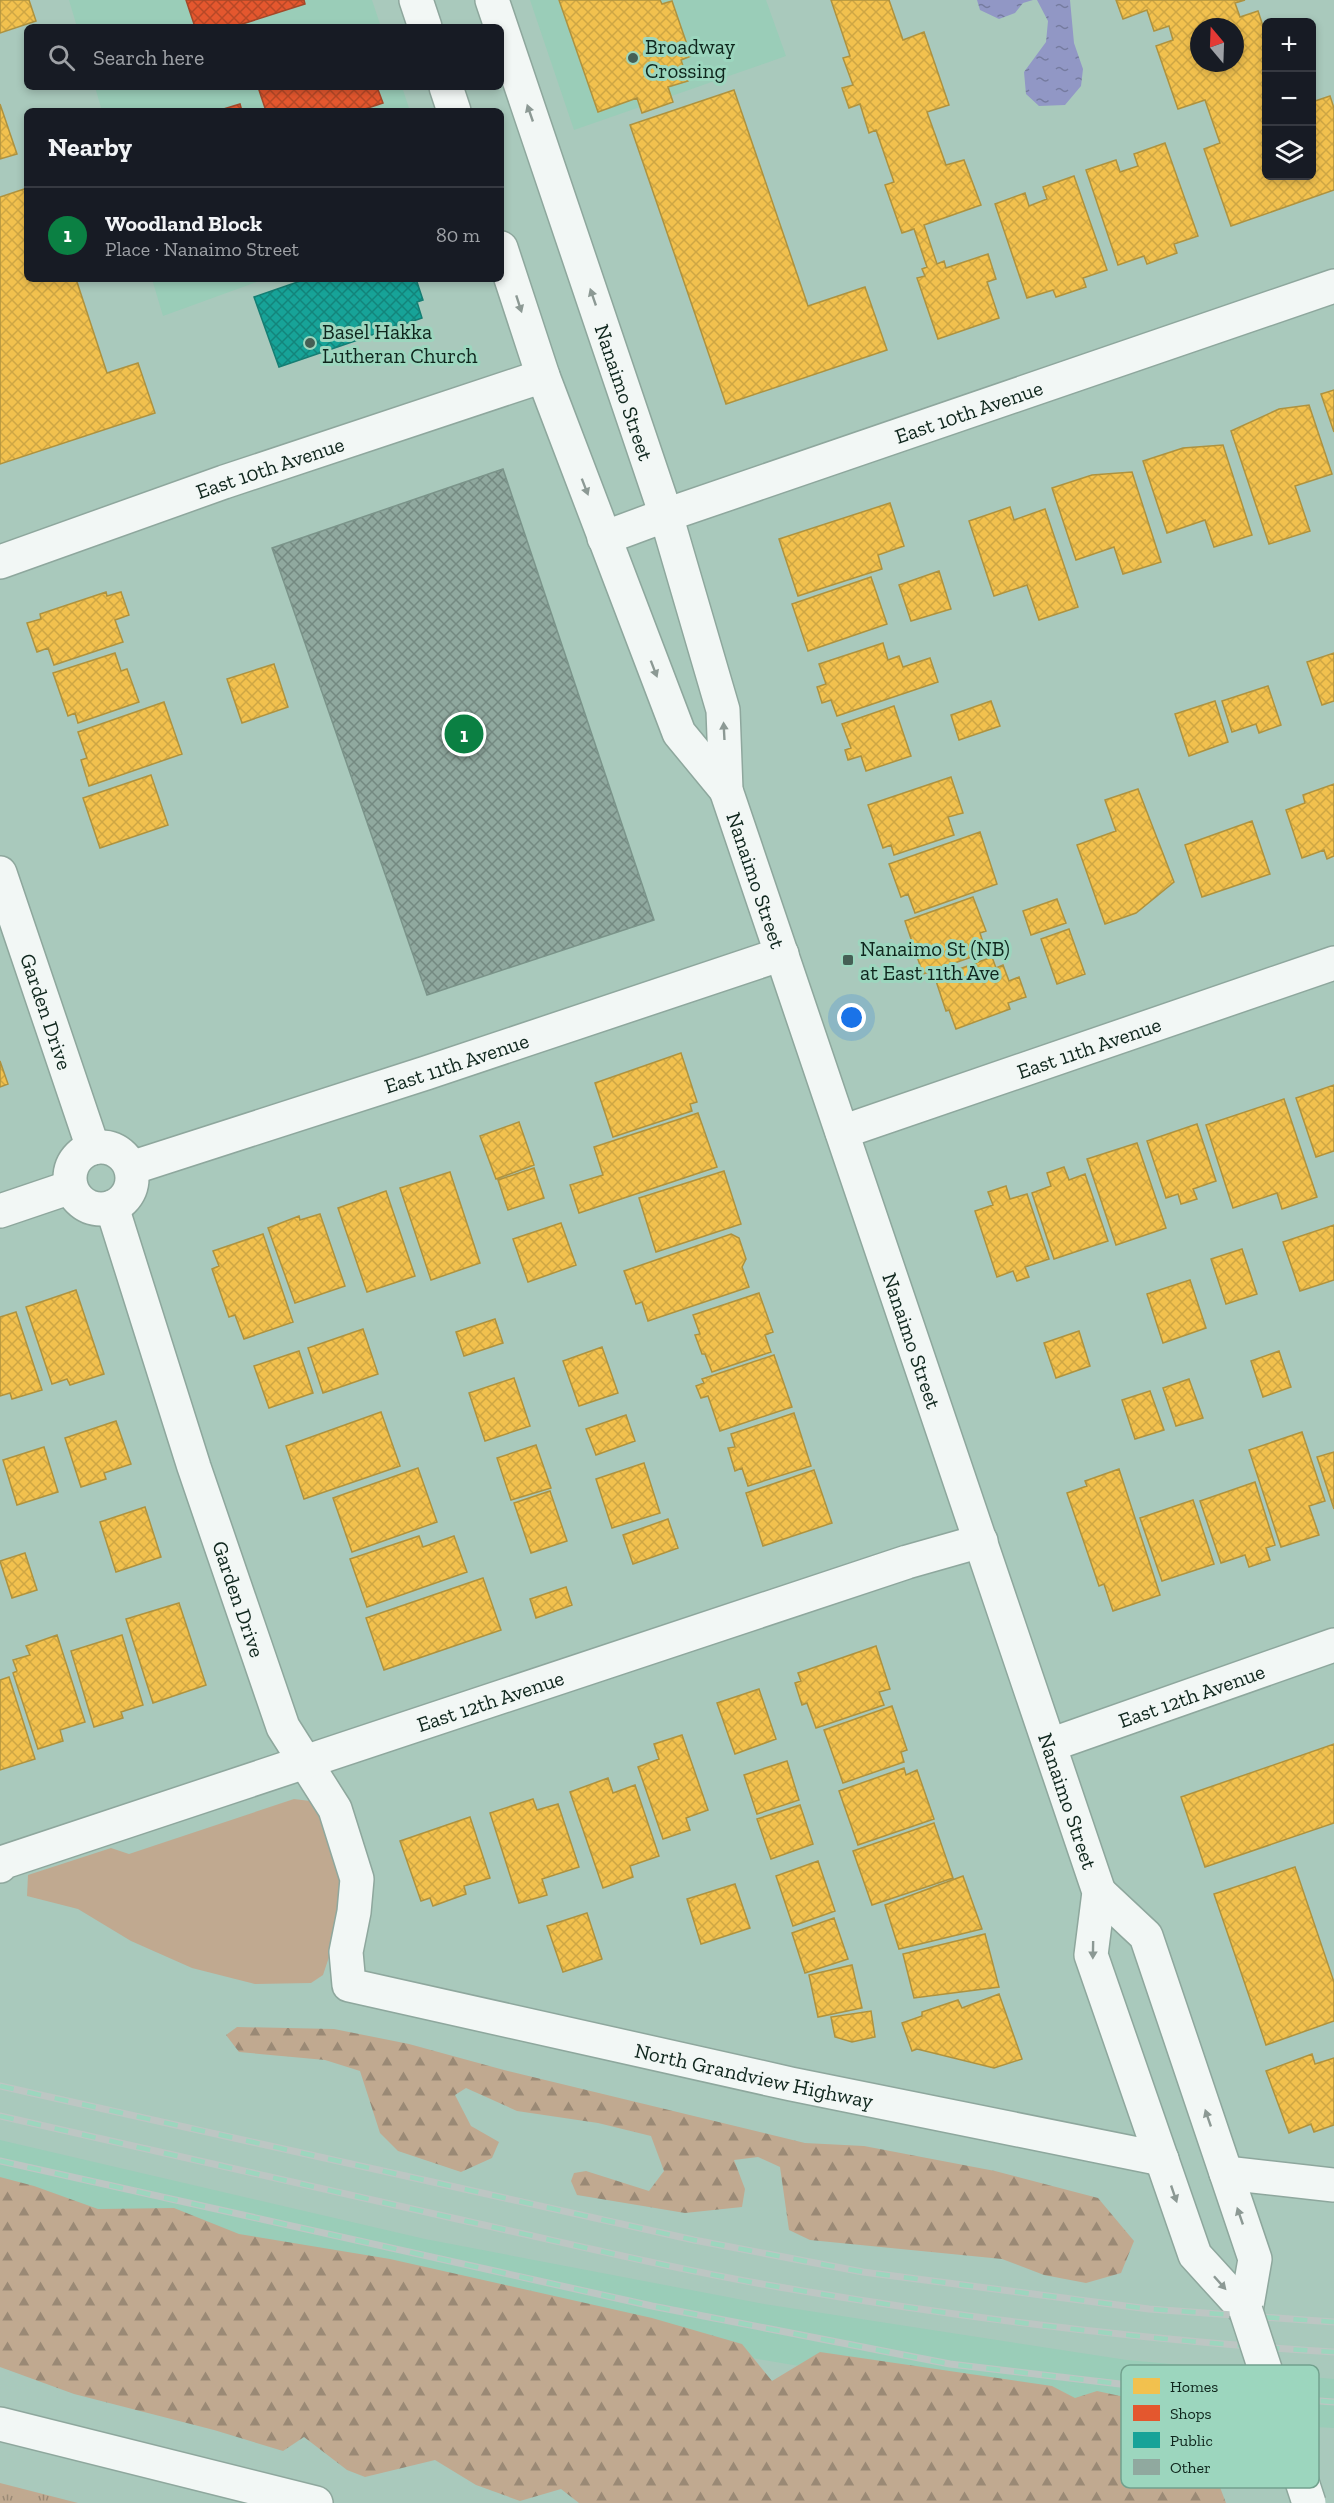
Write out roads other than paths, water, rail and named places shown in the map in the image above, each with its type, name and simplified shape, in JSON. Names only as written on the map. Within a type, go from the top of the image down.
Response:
[{"type":"street","points":[[416,0],[424,24]]},
{"type":"street","name":"Nanaimo Street","points":[[492,0],[500,24]]},
{"type":"street","name":"Nanaimo Street","points":[[504,36],[666,515],[723,710],[726,790],[1099,1892],[1091,1955],[1195,2255],[1245,2311],[1263,2365]]},
{"type":"street","points":[[447,90],[453,108]]},
{"type":"street","name":"Nanaimo Street","points":[[504,257],[543,376],[679,733],[726,790]]},
{"type":"street","name":"East 10th Avenue","points":[[604,538],[1334,286]]},
{"type":"street","name":"East 10th Avenue","points":[[0,562],[224,482],[543,376]]},
{"type":"street","name":"Garden Drive","points":[[0,873],[93,1148]]},
{"type":"street","name":"East 11th Avenue","points":[[130,1168],[426,1073],[782,954]]},
{"type":"street","name":"East 11th Avenue","points":[[842,1132],[1334,963]]},
{"type":"street","points":[[93,1148],[112,1149],[120,1153],[130,1168],[131,1186],[127,1195],[112,1207],[92,1208],[83,1204],[71,1187],[72,1168],[76,1159],[93,1148]]},
{"type":"street","points":[[0,1211],[71,1187]]},
{"type":"street","name":"Garden Drive","points":[[112,1207],[194,1467],[283,1726],[335,1809],[357,1880],[354,1912],[346,1952],[349,1985]]},
{"type":"street","name":"East 12th Avenue","points":[[0,1866],[4,1862],[907,1562],[981,1541]]},
{"type":"street","name":"East 12th Avenue","points":[[1050,1745],[1334,1645]]},
{"type":"street","name":"Nanaimo Street","points":[[1099,1892],[1146,1936],[1255,2259],[1245,2311]]},
{"type":"street","name":"North Grandview Highway","points":[[349,1985],[791,2084],[1162,2159]]},
{"type":"street","points":[[1226,2173],[1334,2185]]},
{"type":"street","points":[[0,2424],[316,2503]]},
{"type":"street","name":"Nanaimo Street","points":[[1304,2488],[1309,2503]]},
{"type":"water","points":[[977,0],[1033,0],[1023,3],[1015,13],[999,19],[980,10]]},
{"type":"water","points":[[1037,0],[1070,0],[1074,43],[1083,69],[1081,86],[1065,105],[1039,106],[1026,94],[1024,72],[1046,42],[1048,21]]},
{"type":"railway","points":[[0,2086],[694,2240],[863,2272],[1149,2309],[1334,2322]]},
{"type":"railway","points":[[0,2116],[622,2256],[779,2287],[917,2309],[1056,2327],[1195,2342],[1334,2352]]},
{"type":"railway","points":[[0,2161],[652,2306],[950,2364],[1121,2384]]},
{"type":"railway","points":[[1319,2401],[1334,2402]]},
{"type":"place","name":"Broadway Crossing","points":[[633,58]]},
{"type":"place","name":"Basel Hakka Lutheran Church","points":[[310,343]]},
{"type":"place","name":"Woodland Block","points":[[464,734]]},
{"type":"place","name":"Nanaimo St (NB) at East 11th Ave","points":[[848,960]]}]
